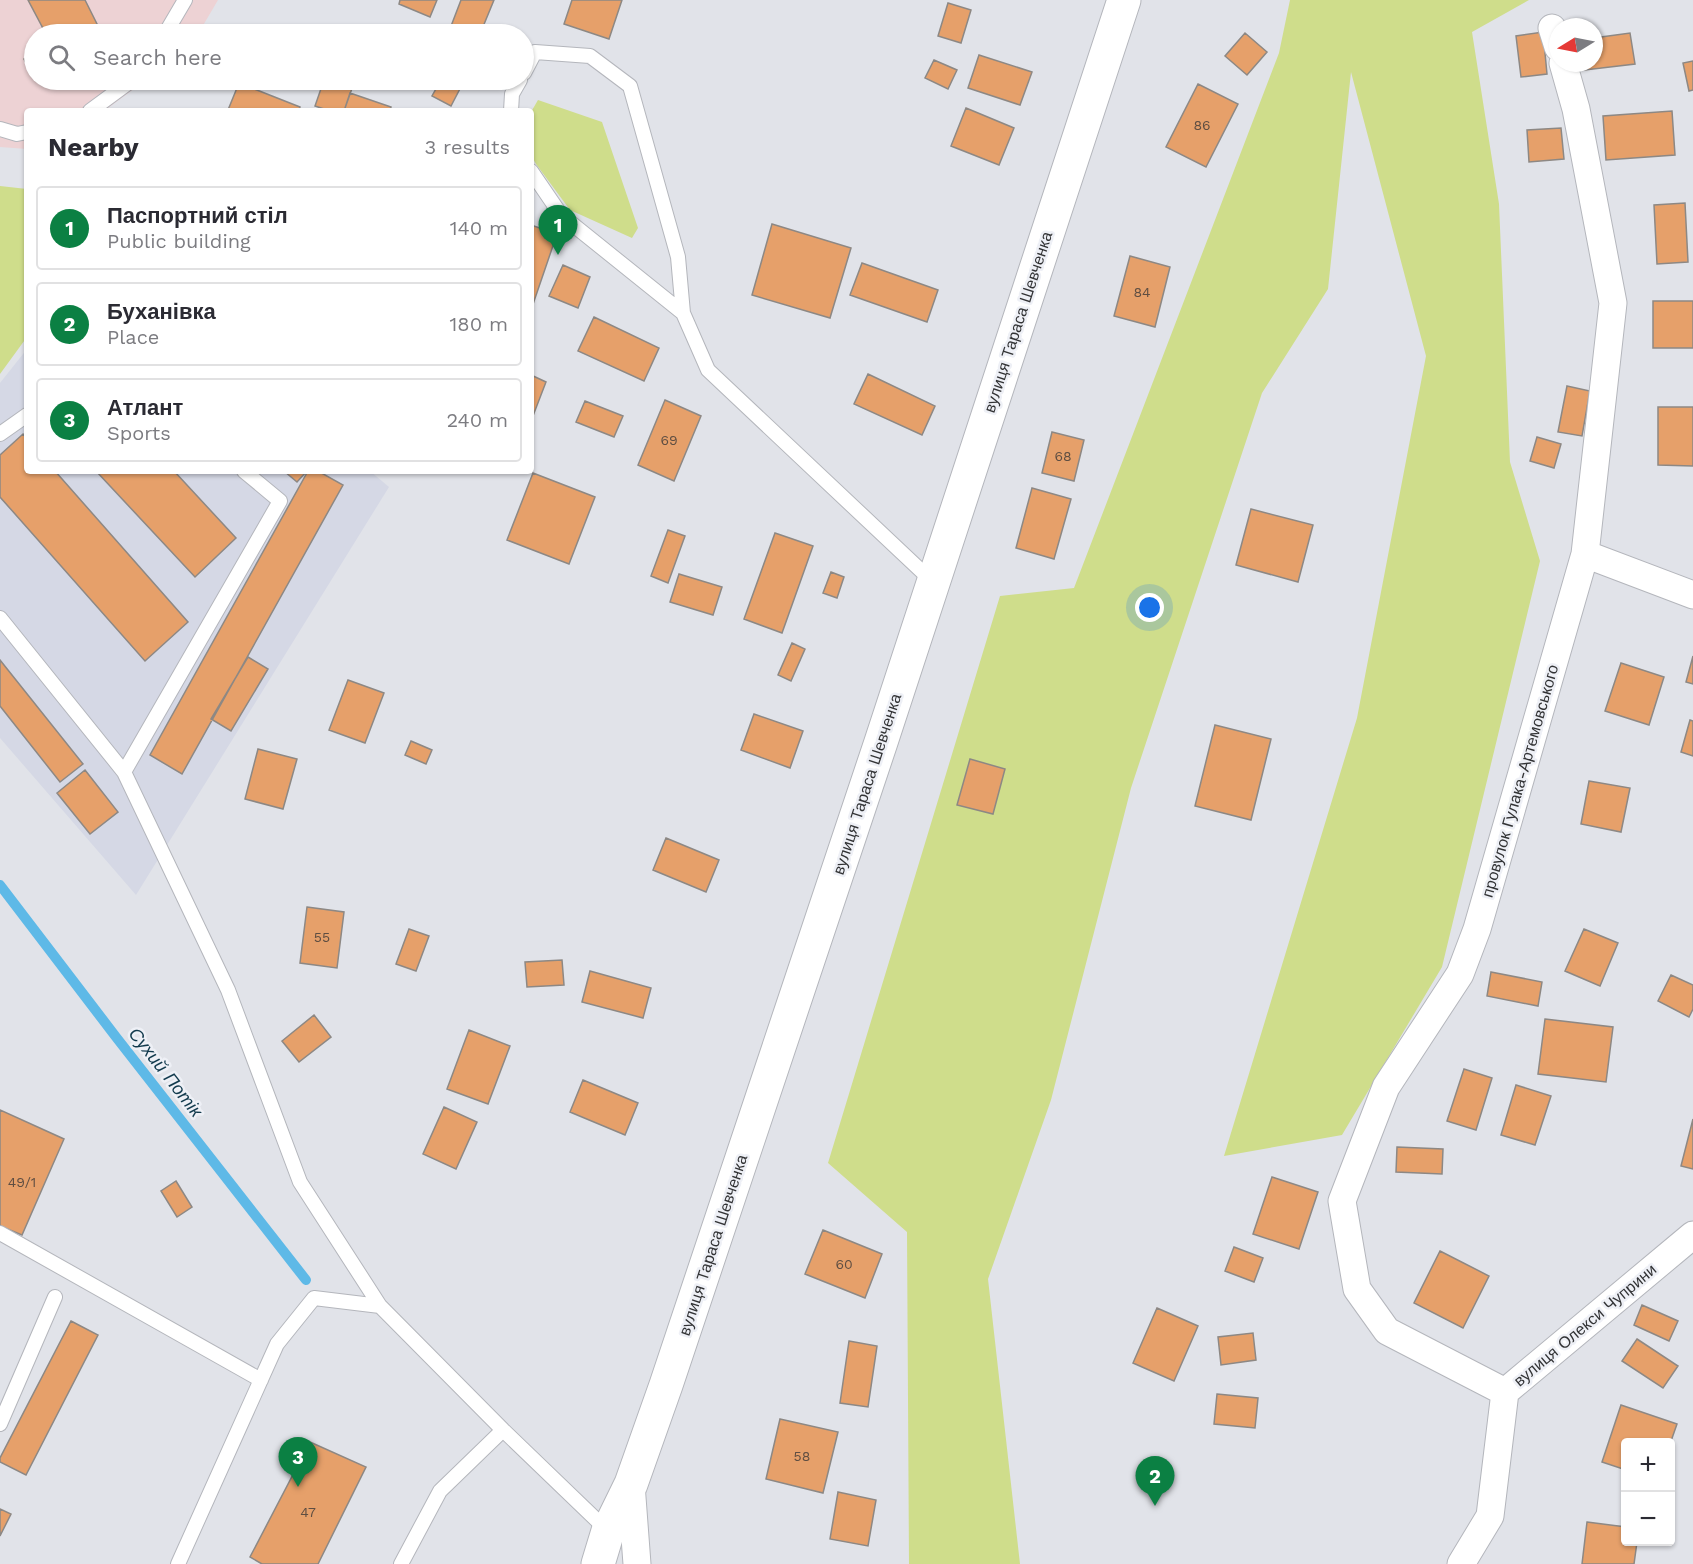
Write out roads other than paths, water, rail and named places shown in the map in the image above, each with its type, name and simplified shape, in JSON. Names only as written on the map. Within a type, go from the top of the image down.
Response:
[{"type":"street","name":"вулиця Тараса Шевченка","points":[[598,1564],[609,1531],[631,1484],[666,1385],[1124,0]]},
{"type":"street","name":"провулок Гулака-Артемовського","points":[[1505,1392],[1387,1331],[1357,1289],[1342,1201],[1386,1087],[1460,974],[1470,947],[1586,554],[1613,303],[1576,110],[1565,72]]},
{"type":"street","points":[[1586,554],[1693,595]]},
{"type":"street","name":"вулиця Олекси Чуприни","points":[[1461,1564],[1490,1516],[1505,1392],[1693,1235]]},
{"type":"street","points":[[631,1484],[637,1564]]},
{"type":"lane","points":[[171,24],[185,0]]},
{"type":"lane","points":[[534,54],[535,52],[590,56],[630,86],[678,257],[683,313],[708,370],[933,582]]},
{"type":"lane","points":[[94,108],[118,90]]},
{"type":"lane","points":[[511,108],[514,90]]},
{"type":"lane","points":[[0,129],[17,134],[24,133]]},
{"type":"lane","points":[[534,178],[561,215],[683,313]]},
{"type":"lane","points":[[0,434],[24,417]]},
{"type":"lane","points":[[124,772],[280,501],[248,474]]},
{"type":"lane","points":[[0,618],[124,772],[228,990],[300,1182],[381,1306],[503,1430],[609,1531]]},
{"type":"lane","points":[[0,1233],[261,1380]]},
{"type":"lane","points":[[0,1424],[55,1297]]},
{"type":"lane","points":[[178,1564],[277,1344],[314,1298],[381,1306]]},
{"type":"lane","points":[[401,1564],[440,1491],[503,1430]]},
{"type":"waterway","name":"Сухий Потік","points":[[0,885],[306,1280]]},
{"type":"place","name":"Паспортний стіл","points":[[558,255]]},
{"type":"place","name":"Атлант","points":[[298,1487]]},
{"type":"place","name":"Буханівка","points":[[1155,1506]]}]
